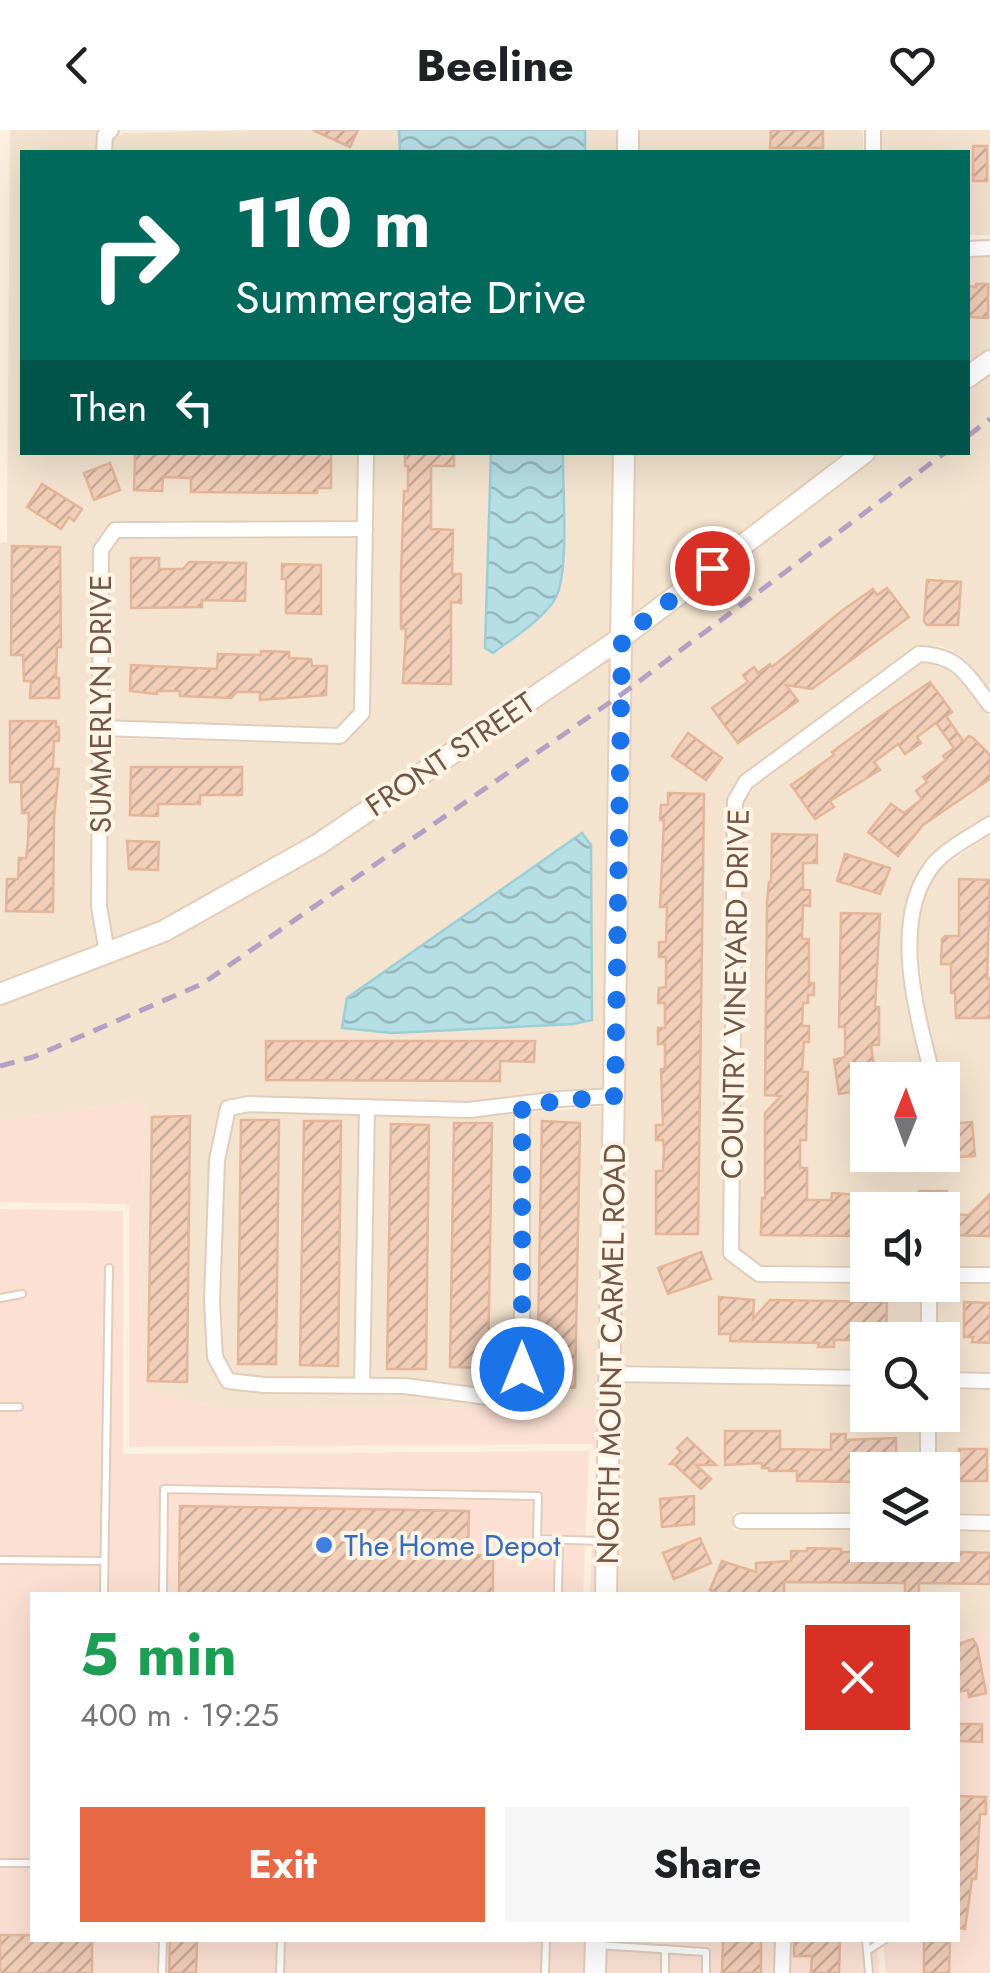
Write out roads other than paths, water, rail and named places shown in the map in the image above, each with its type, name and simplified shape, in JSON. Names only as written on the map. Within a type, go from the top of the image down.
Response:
[{"type":"street","points":[[100,728],[340,736],[362,713],[366,455]]},
{"type":"street","name":"NORTH MOUNT CARMEL ROAD","points":[[606,1592],[624,455]]},
{"type":"street","name":"FRONT STREET","points":[[0,994],[164,932],[318,844],[622,638],[861,455]]},
{"type":"street","name":"SUMMERLYN DRIVE","points":[[107,953],[99,906],[101,550],[115,530],[365,529]]},
{"type":"street","name":"COUNTRY VINEYARD DRIVE","points":[[850,1275],[760,1274],[731,1253],[735,801],[746,782],[919,654],[940,655],[960,666],[990,704]]},
{"type":"street","points":[[929,1062],[916,1012],[908,922],[917,892],[934,863],[990,824]]},
{"type":"street","points":[[522,1105],[522,1369],[488,1397],[405,1386],[228,1381],[215,1358],[212,1302],[217,1160],[228,1108],[249,1104],[469,1110],[615,1096]]},
{"type":"street","points":[[362,1386],[366,1107]]},
{"type":"street","points":[[960,1275],[990,1274]]},
{"type":"street","points":[[610,1374],[850,1378]]},
{"type":"street","points":[[960,1380],[990,1381]]},
{"type":"street","points":[[741,1521],[850,1521]]},
{"type":"street","points":[[960,1522],[990,1523]]},
{"type":"street","points":[[596,1942],[596,1973]]},
{"type":"street","points":[[782,1942],[782,1973]]},
{"type":"lane","points":[[104,1592],[110,1268]]},
{"type":"lane","points":[[0,1298],[22,1294]]},
{"type":"lane","points":[[0,1407],[19,1407]]},
{"type":"lane","points":[[163,1592],[164,1489],[538,1496],[537,1538],[608,1541]]},
{"type":"lane","points":[[558,1592],[559,1539]]},
{"type":"lane","points":[[0,1560],[104,1561]]},
{"type":"lane","points":[[0,1863],[30,1863]]},
{"type":"lane","points":[[162,1942],[162,1973]]},
{"type":"lane","points":[[280,1973],[281,1942]]},
{"type":"lane","points":[[546,1942],[546,1973]]},
{"type":"lane","points":[[596,1942],[706,1952],[706,1973]]},
{"type":"lane","points":[[866,1942],[870,1973]]},
{"type":"lane","points":[[867,1951],[881,1942]]},
{"type":"lane","points":[[665,1949],[665,1973]]},
{"type":"water","points":[[399,130],[585,130],[585,150],[400,150]]},
{"type":"water","points":[[491,455],[563,455],[564,531],[559,591],[533,623],[493,653],[485,648]]},
{"type":"water","points":[[582,833],[591,845],[592,1020],[392,1033],[342,1028],[347,998]]},
{"type":"railway","points":[[970,434],[990,419]]},
{"type":"railway","points":[[0,1066],[33,1057],[202,984],[622,694],[942,455]]},
{"type":"place","name":"The Home Depot","points":[[324,1545]]}]
